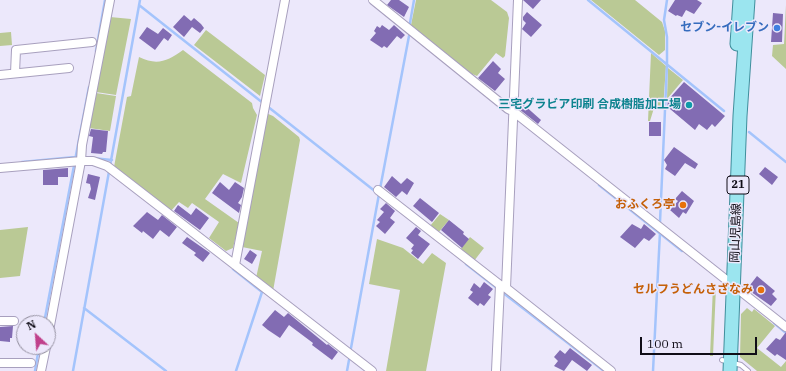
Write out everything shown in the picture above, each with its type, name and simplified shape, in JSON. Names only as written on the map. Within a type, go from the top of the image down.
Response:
[{"type":"main road","name":"岡山児島線","points":[[726,366],[740,0]]},
{"type":"main road","name":"岡山児島線","points":[[730,282],[748,0]]},
{"type":"street","points":[[52,315],[78,159],[110,0]]},
{"type":"street","points":[[235,265],[285,0]]},
{"type":"street","points":[[373,0],[512,113],[786,327]]},
{"type":"street","points":[[496,371],[518,0]]},
{"type":"street","points":[[15,74],[16,50],[92,42]]},
{"type":"street","points":[[0,75],[69,68]]},
{"type":"street","points":[[0,168],[78,159],[93,161],[107,166],[372,371]]},
{"type":"street","points":[[379,192],[611,371]]},
{"type":"street","points":[[0,321],[14,321]]},
{"type":"street","points":[[42,371],[45,355]]},
{"type":"street","points":[[0,363],[32,363]]},
{"type":"lane","points":[[726,366],[741,365],[748,371]]},
{"type":"green space","points":[[416,0],[491,0],[507,12],[509,18],[505,56],[503,58],[496,53],[477,76],[467,72],[411,25]]},
{"type":"green space","points":[[591,0],[635,0],[662,22],[665,31],[665,50],[659,55]]},
{"type":"green space","points":[[786,5],[786,69],[772,56],[773,45],[784,44]]},
{"type":"green space","points":[[110,17],[131,19],[116,95],[96,92]]},
{"type":"green space","points":[[206,30],[265,75],[260,96],[194,45]]},
{"type":"green space","points":[[11,32],[12,45],[0,46],[0,33]]},
{"type":"green space","points":[[183,50],[252,103],[257,115],[241,183],[223,174],[205,199],[239,223],[233,248],[226,251],[209,238],[219,222],[192,203],[188,208],[179,202],[170,212],[114,167],[127,97],[131,96],[139,57],[145,60],[157,62],[172,57]]},
{"type":"green space","points":[[651,53],[666,66],[663,109],[654,108],[650,121],[648,121]]},
{"type":"green space","points":[[668,68],[683,80],[667,99]]},
{"type":"green space","points":[[96,93],[116,96],[110,131],[89,128]]},
{"type":"green space","points":[[266,113],[273,116],[299,137],[300,140],[273,291],[256,278],[262,251],[242,247]]},
{"type":"green space","points":[[440,214],[449,220],[438,233],[430,226]]},
{"type":"green space","points":[[28,227],[20,276],[0,278],[0,230]]},
{"type":"green space","points":[[470,237],[484,248],[474,261],[460,250]]},
{"type":"green space","points":[[377,239],[403,248],[423,264],[432,253],[446,263],[426,371],[386,371],[400,290],[369,284]]},
{"type":"green space","points":[[713,286],[716,287],[713,356],[710,356]]},
{"type":"green space","points":[[747,308],[752,312],[754,309],[775,326],[757,348],[781,367],[786,361],[786,371],[757,371],[740,357],[741,314]]},
{"type":"building","points":[[391,0],[399,0],[409,7],[404,17],[387,5]]},
{"type":"building","points":[[523,0],[541,0],[533,9]]},
{"type":"building","points":[[675,0],[697,0],[702,3],[694,14],[686,10],[682,17],[676,16],[668,11]]},
{"type":"building","points":[[527,12],[542,25],[531,37],[522,29],[526,23],[523,20],[523,17]]},
{"type":"building","points":[[773,13],[783,14],[782,42],[771,42]]},
{"type":"building","points":[[184,15],[191,21],[194,18],[201,24],[204,28],[200,33],[192,27],[184,37],[173,27]]},
{"type":"building","points":[[382,25],[389,30],[394,25],[405,35],[401,39],[397,36],[387,48],[384,46],[382,48],[370,40],[376,33],[374,31],[377,26],[380,28]]},
{"type":"building","points":[[147,27],[158,34],[163,28],[172,35],[168,41],[164,38],[155,50],[139,38]]},
{"type":"building","points":[[493,61],[501,69],[498,73],[505,79],[495,91],[478,78]]},
{"type":"building","name":"三宅グラビア印刷 合成樹脂加工場","points":[[684,82],[725,116],[715,127],[712,124],[707,130],[699,124],[695,130],[670,109],[667,109],[668,100]]},
{"type":"building","points":[[523,104],[541,120],[538,124],[519,109]]},
{"type":"building","points":[[649,122],[661,122],[661,136],[649,136]]},
{"type":"building","points":[[91,129],[108,131],[106,152],[103,152],[102,154],[91,153],[93,137],[89,136]]},
{"type":"building","points":[[674,147],[698,164],[695,169],[685,163],[675,176],[665,169],[667,165],[664,160]]},
{"type":"building","points":[[765,167],[778,177],[772,185],[759,174]]},
{"type":"building","points":[[68,168],[68,177],[58,177],[58,185],[43,185],[43,170]]},
{"type":"building","points":[[88,174],[100,177],[95,200],[88,198],[91,189],[90,184],[86,183]]},
{"type":"building","points":[[392,176],[401,184],[407,178],[414,183],[407,195],[402,191],[396,197],[384,187]]},
{"type":"building","points":[[220,182],[229,190],[235,182],[244,188],[242,197],[238,203],[241,205],[239,213],[212,193]]},
{"type":"building","name":"おふくろ亭","points":[[682,191],[694,201],[686,214],[683,212],[679,218],[670,210],[678,201],[675,199]]},
{"type":"building","points":[[420,198],[439,213],[432,222],[413,206]]},
{"type":"building","points":[[386,203],[395,211],[390,218],[395,222],[385,234],[376,226],[380,222],[377,220],[384,212],[380,209]]},
{"type":"building","points":[[178,205],[191,215],[196,208],[209,218],[200,230],[174,211]]},
{"type":"building","points":[[147,212],[158,220],[162,215],[177,227],[169,237],[160,230],[153,239],[143,231],[142,233],[133,226]]},
{"type":"building","points":[[449,220],[464,232],[463,234],[469,239],[462,248],[441,230]]},
{"type":"building","points":[[632,224],[641,229],[644,224],[656,234],[649,241],[644,238],[635,248],[620,237]]},
{"type":"building","points":[[416,227],[421,231],[418,235],[430,244],[418,259],[411,253],[413,250],[411,249],[414,245],[406,238]]},
{"type":"building","points":[[187,237],[210,253],[203,262],[194,255],[196,253],[182,243]]},
{"type":"building","points":[[250,250],[257,255],[252,264],[244,259]]},
{"type":"building","name":"セルフうどんさざなみ","points":[[757,276],[775,291],[772,294],[777,299],[771,306],[747,289]]},
{"type":"building","points":[[484,282],[493,289],[488,295],[491,297],[484,306],[480,303],[478,306],[468,298],[473,292],[470,290],[474,283],[480,288]]},
{"type":"building","points":[[275,310],[284,317],[288,313],[327,345],[328,344],[338,352],[332,360],[289,325],[280,338],[262,325]]},
{"type":"building","points":[[13,326],[12,338],[10,338],[10,342],[0,341],[0,327]]},
{"type":"building","points":[[786,332],[786,360],[777,354],[775,356],[766,349],[776,338],[780,340]]},
{"type":"building","points":[[570,348],[592,365],[587,371],[572,360],[564,371],[554,366],[558,361],[554,357],[560,350],[565,354]]},
{"type":"waterway","points":[[96,51],[105,0]]},
{"type":"waterway","points":[[73,371],[140,0]]},
{"type":"waterway","points":[[410,23],[414,0]]},
{"type":"waterway","points":[[588,0],[724,111]]},
{"type":"waterway","points":[[660,222],[667,65],[667,37],[664,20],[667,0]]},
{"type":"waterway","points":[[139,5],[263,103]]},
{"type":"waterway","points":[[380,189],[409,36]]},
{"type":"waterway","points":[[46,315],[89,87]]},
{"type":"waterway","points":[[267,106],[376,192]]},
{"type":"waterway","points":[[749,132],[786,162]]},
{"type":"waterway","points":[[22,162],[75,157]]},
{"type":"waterway","points":[[82,157],[112,160]]},
{"type":"waterway","points":[[599,185],[682,251]]},
{"type":"waterway","points":[[351,348],[379,194]]},
{"type":"waterway","points":[[653,371],[660,232]]},
{"type":"waterway","points":[[466,264],[498,289]]},
{"type":"waterway","points":[[233,269],[262,292],[236,371]]},
{"type":"waterway","points":[[502,292],[604,371]]},
{"type":"waterway","points":[[84,308],[166,371]]},
{"type":"waterway","points":[[774,323],[786,333]]},
{"type":"waterway","points":[[35,371],[38,355]]},
{"type":"waterway","points":[[347,371],[349,360]]},
{"type":"place","name":"セブン-イレブン","points":[[777,28]]},
{"type":"place","name":"三宅グラビア印刷 合成樹脂加工場","points":[[689,105]]},
{"type":"place","name":"おふくろ亭","points":[[683,205]]},
{"type":"place","name":"セルフうどんさざなみ","points":[[761,290]]}]
